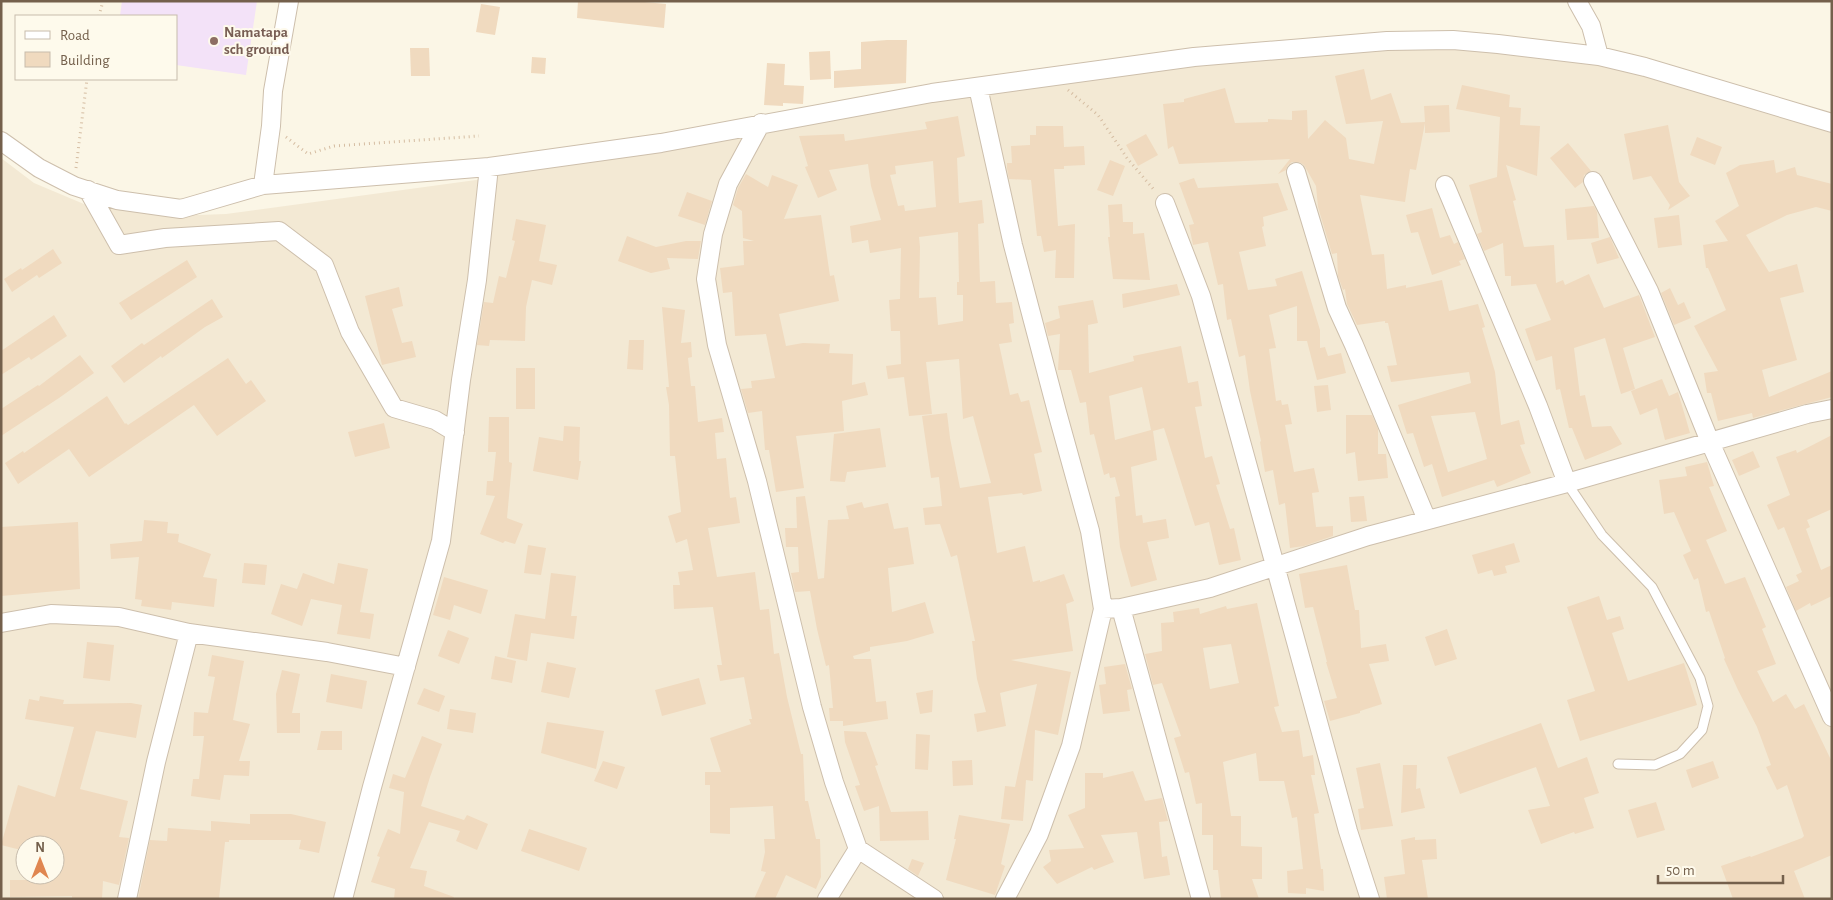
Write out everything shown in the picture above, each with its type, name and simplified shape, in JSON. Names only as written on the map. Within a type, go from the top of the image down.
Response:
[{"type":"street","points":[[263,185],[271,126],[273,92],[290,1]]},
{"type":"street","points":[[1577,1],[1591,26],[1600,56]]},
{"type":"street","points":[[1,141],[39,168],[81,188],[116,200],[181,209],[263,185],[489,167],[661,143],[854,106],[1051,76],[1204,56],[1387,41],[1462,41],[1600,56],[1645,67],[1832,123]]},
{"type":"street","points":[[978,87],[1015,254],[1057,412],[1112,608],[1201,899]]},
{"type":"street","points":[[761,123],[728,184],[714,234],[706,279],[717,345],[757,481],[812,707],[834,782],[858,849],[934,899]]},
{"type":"street","points":[[343,899],[372,787],[441,541],[477,280],[489,167]]},
{"type":"street","points":[[1296,172],[1337,308],[1354,344],[1426,520]]},
{"type":"street","points":[[1593,182],[1650,291],[1710,442],[1832,717]]},
{"type":"street","points":[[1445,185],[1538,406],[1567,483]]},
{"type":"street","points":[[81,188],[119,244],[165,238],[279,231],[324,265],[350,332],[394,408],[435,420],[455,432]]},
{"type":"street","points":[[1166,203],[1201,296],[1348,831],[1370,899]]},
{"type":"street","points":[[1112,608],[1210,588],[1276,568],[1368,536],[1832,409]]},
{"type":"street","points":[[1005,899],[1038,834],[1070,746],[1112,608]]},
{"type":"street","points":[[1,623],[51,614],[119,617],[189,633],[327,652],[406,667]]},
{"type":"street","points":[[127,899],[156,762],[189,633]]},
{"type":"street","points":[[827,899],[858,849]]},
{"type":"lane","points":[[1567,483],[1602,534],[1652,587],[1700,678],[1708,706],[1702,730],[1680,754],[1655,765],[1618,764]]},
{"type":"path","points":[[99,15],[103,1]]},
{"type":"path","points":[[1051,76],[1098,115],[1127,158],[1166,203]]},
{"type":"path","points":[[81,188],[87,80]]},
{"type":"path","points":[[271,126],[308,154],[334,146],[479,136]]},
{"type":"shaded area","name":"Namatapa sch ground","points":[[122,1],[257,1],[246,75],[178,65],[178,15],[120,15]]},
{"type":"shaded area","points":[[1381,42],[1525,50],[1723,88],[1832,126],[1832,899],[1,899],[1,158],[34,183],[91,207],[199,215],[226,214],[476,180],[972,92]]},
{"type":"building","points":[[578,1],[634,1],[666,4],[664,28],[577,18]]},
{"type":"building","points":[[481,4],[500,7],[495,35],[476,32]]},
{"type":"building","points":[[907,40],[906,83],[834,88],[834,71],[861,69],[861,42]]},
{"type":"building","points":[[410,48],[429,48],[430,76],[411,76]]},
{"type":"building","points":[[830,51],[831,79],[810,80],[809,52]]},
{"type":"building","points":[[532,57],[546,58],[545,74],[531,73]]},
{"type":"building","points":[[767,63],[785,64],[784,85],[804,86],[803,104],[783,103],[783,106],[764,105]]},
{"type":"building","points":[[1364,69],[1371,100],[1391,93],[1401,123],[1425,122],[1424,106],[1449,105],[1450,132],[1425,133],[1425,123],[1416,170],[1410,169],[1405,202],[1360,195],[1372,255],[1384,254],[1387,289],[1406,285],[1406,288],[1442,280],[1449,311],[1478,304],[1485,327],[1482,328],[1495,372],[1501,425],[1519,420],[1525,444],[1520,445],[1531,473],[1497,487],[1494,480],[1442,497],[1432,464],[1424,467],[1413,433],[1407,434],[1398,405],[1471,383],[1469,372],[1391,382],[1387,366],[1397,365],[1388,323],[1385,323],[1385,321],[1357,325],[1347,304],[1345,289],[1343,290],[1338,276],[1337,253],[1332,254],[1318,207],[1316,186],[1304,165],[1299,162],[1292,162],[1286,170],[1278,174],[1290,159],[1179,164],[1173,146],[1168,149],[1163,104],[1184,102],[1184,99],[1225,88],[1235,123],[1268,122],[1268,119],[1292,120],[1292,111],[1307,110],[1308,139],[1325,120],[1346,138],[1349,159],[1374,164],[1383,121],[1346,124],[1335,76]],"holes":[[[1475,412],[1487,459],[1448,472],[1431,416]]]},
{"type":"building","points":[[1462,85],[1510,95],[1509,107],[1521,108],[1520,125],[1540,126],[1537,176],[1506,165],[1516,200],[1513,201],[1524,247],[1554,245],[1556,283],[1563,280],[1565,285],[1589,274],[1604,308],[1639,295],[1655,337],[1623,348],[1635,389],[1621,394],[1605,338],[1574,348],[1580,396],[1585,395],[1592,427],[1611,426],[1622,444],[1585,460],[1572,428],[1569,428],[1560,389],[1556,390],[1552,356],[1536,361],[1525,329],[1551,320],[1536,284],[1511,286],[1511,276],[1505,276],[1503,243],[1484,251],[1477,234],[1482,232],[1469,185],[1497,177],[1500,117],[1456,109]]},
{"type":"building","points":[[958,116],[965,156],[957,158],[959,203],[982,200],[984,223],[978,224],[980,282],[995,281],[996,303],[1012,302],[1014,323],[1009,324],[1012,342],[999,344],[1010,395],[1018,393],[1021,402],[1029,400],[1042,452],[1034,454],[1042,491],[1023,495],[1022,493],[988,497],[997,553],[1025,546],[1033,582],[1040,580],[1040,582],[1064,574],[1074,601],[1066,604],[1073,651],[1011,660],[1071,672],[1058,735],[1035,730],[1033,781],[1026,780],[1023,821],[1001,819],[1005,786],[1015,787],[1037,684],[1000,693],[1006,726],[977,732],[974,714],[986,712],[977,679],[972,641],[975,641],[957,555],[951,557],[940,524],[925,525],[923,508],[942,506],[939,477],[931,478],[922,416],[947,413],[960,488],[991,483],[973,416],[963,419],[959,359],[926,362],[932,414],[909,416],[904,377],[888,379],[886,366],[901,364],[900,331],[891,331],[889,300],[900,299],[901,248],[870,253],[868,240],[852,243],[850,226],[881,220],[871,186],[868,164],[829,170],[837,190],[818,198],[805,167],[808,166],[799,136],[844,134],[845,141],[927,129],[925,122]],"holes":[[[933,161],[936,207],[905,211],[904,205],[898,206],[890,175],[896,174],[895,166]],[[958,232],[959,282],[957,282],[957,295],[963,295],[963,321],[938,325],[936,297],[919,298],[919,237]]]},
{"type":"building","points":[[1668,125],[1679,182],[1690,196],[1668,210],[1670,205],[1651,176],[1633,180],[1624,134]]},
{"type":"building","points":[[1036,126],[1063,126],[1064,147],[1084,146],[1085,165],[1064,166],[1064,169],[1054,169],[1058,226],[1075,224],[1074,278],[1055,278],[1056,250],[1044,252],[1041,236],[1037,236],[1031,180],[1009,179],[1007,163],[1012,163],[1011,146],[1030,145],[1030,135],[1036,135]]},
{"type":"building","points":[[1146,134],[1158,155],[1138,166],[1126,145]]},
{"type":"building","points":[[1697,137],[1722,147],[1715,165],[1690,155]]},
{"type":"building","points":[[1568,143],[1591,171],[1584,175],[1583,182],[1575,188],[1550,158]]},
{"type":"building","points":[[1110,160],[1125,166],[1113,196],[1097,190]]},
{"type":"building","points":[[1774,160],[1776,173],[1795,167],[1797,175],[1832,184],[1832,211],[1816,207],[1787,215],[1746,235],[1769,272],[1797,264],[1804,292],[1780,298],[1797,360],[1762,370],[1769,397],[1832,371],[1832,397],[1753,418],[1752,413],[1718,421],[1711,393],[1707,393],[1704,373],[1718,371],[1694,326],[1726,310],[1708,268],[1706,268],[1703,245],[1728,241],[1715,221],[1739,206],[1726,173],[1740,165]]},
{"type":"building","points":[[746,174],[768,187],[772,175],[798,185],[784,219],[821,215],[830,276],[834,275],[839,301],[779,314],[786,346],[803,343],[830,344],[829,353],[853,354],[852,385],[865,382],[868,395],[842,401],[844,431],[796,436],[804,488],[776,492],[769,450],[765,450],[762,411],[748,413],[741,389],[752,388],[751,381],[775,378],[766,334],[735,336],[732,292],[723,293],[720,268],[744,265],[743,241],[754,241],[743,238],[742,211],[733,205],[738,188]]},
{"type":"building","points":[[1194,178],[1198,188],[1278,183],[1288,210],[1263,217],[1264,226],[1262,227],[1266,246],[1239,252],[1248,290],[1277,286],[1275,279],[1302,271],[1320,330],[1320,348],[1325,347],[1328,356],[1341,353],[1346,373],[1317,380],[1307,341],[1297,341],[1297,306],[1269,315],[1276,348],[1269,349],[1276,401],[1281,400],[1282,405],[1288,404],[1292,424],[1285,425],[1294,472],[1314,468],[1319,492],[1312,493],[1316,527],[1333,526],[1333,536],[1304,546],[1290,548],[1285,503],[1279,505],[1273,470],[1265,472],[1245,355],[1239,357],[1231,319],[1227,320],[1223,284],[1218,285],[1208,242],[1193,245],[1189,225],[1194,224],[1179,183]]},
{"type":"building","points":[[687,192],[712,201],[705,225],[678,216]]},
{"type":"building","points":[[1122,204],[1123,222],[1133,222],[1133,234],[1144,233],[1150,280],[1113,279],[1108,237],[1110,237],[1108,205]]},
{"type":"building","points":[[1594,206],[1597,212],[1599,238],[1567,240],[1565,209]]},
{"type":"building","points":[[1432,208],[1440,238],[1450,235],[1454,244],[1458,242],[1465,259],[1459,261],[1461,265],[1432,275],[1418,232],[1411,233],[1406,215]]},
{"type":"building","points":[[1679,215],[1682,245],[1658,248],[1654,218]]},
{"type":"building","points":[[516,219],[546,225],[539,261],[557,265],[552,285],[532,280],[526,307],[525,341],[490,340],[489,346],[477,345],[484,302],[493,303],[499,276],[506,278],[515,241],[512,240]]},
{"type":"building","points":[[627,236],[656,247],[686,241],[701,241],[698,259],[667,258],[670,269],[651,273],[618,261]]},
{"type":"building","points":[[1610,237],[1619,258],[1597,264],[1591,243]]},
{"type":"building","points":[[53,249],[62,263],[39,278],[37,275],[12,292],[4,279],[21,268],[22,270]]},
{"type":"building","points":[[187,260],[197,277],[131,320],[119,303]]},
{"type":"building","points":[[1177,284],[1180,295],[1123,308],[1122,294]]},
{"type":"building","points":[[399,287],[403,306],[392,309],[402,343],[412,341],[416,357],[382,365],[365,296]]},
{"type":"building","points":[[1670,288],[1678,305],[1684,302],[1691,318],[1674,325],[1661,293]]},
{"type":"building","points":[[212,299],[223,317],[205,327],[162,358],[161,356],[124,383],[111,366],[142,343],[144,345]]},
{"type":"building","points":[[1093,300],[1098,323],[1088,325],[1089,373],[1134,361],[1133,356],[1181,346],[1188,383],[1198,381],[1202,406],[1195,407],[1205,458],[1212,456],[1220,484],[1216,485],[1230,529],[1234,528],[1241,560],[1219,565],[1209,522],[1195,526],[1164,428],[1153,431],[1157,460],[1131,467],[1136,516],[1142,515],[1143,523],[1166,519],[1169,538],[1147,542],[1157,580],[1131,587],[1120,547],[1115,497],[1120,496],[1115,477],[1110,478],[1109,473],[1104,475],[1094,434],[1090,435],[1086,402],[1080,403],[1071,370],[1058,370],[1060,334],[1048,336],[1045,323],[1060,318],[1058,306]],"holes":[[[1142,387],[1151,430],[1115,440],[1109,396]]]},
{"type":"building","points":[[662,307],[685,310],[681,343],[691,342],[692,357],[688,358],[691,386],[695,386],[698,422],[722,418],[724,432],[715,433],[717,459],[726,458],[730,498],[736,497],[740,523],[708,528],[717,577],[755,572],[760,610],[769,609],[774,654],[779,653],[787,697],[801,754],[803,754],[805,801],[808,801],[816,839],[820,839],[821,877],[816,889],[786,875],[775,899],[754,899],[766,872],[761,871],[765,852],[764,839],[775,839],[773,806],[730,808],[730,834],[710,833],[710,785],[705,785],[705,772],[721,772],[710,738],[751,724],[749,719],[752,719],[744,677],[720,681],[717,665],[722,665],[713,607],[674,609],[673,585],[680,585],[678,572],[693,570],[687,539],[676,543],[668,516],[681,512],[675,456],[670,456],[669,405],[666,387],[669,387]]},
{"type":"building","points":[[54,315],[67,336],[31,360],[29,357],[1,375],[1,351]]},
{"type":"building","points":[[629,340],[644,340],[643,370],[627,369]]},
{"type":"building","points":[[80,355],[94,373],[1,436],[1,409],[39,386]]},
{"type":"building","points":[[228,358],[246,384],[251,380],[266,401],[217,436],[194,405],[89,477],[69,449],[18,484],[5,463],[23,451],[24,453],[107,396],[125,424],[128,425]]},
{"type":"building","points":[[516,368],[535,368],[535,409],[516,409]]},
{"type":"building","points":[[1662,379],[1669,396],[1678,392],[1690,433],[1665,440],[1657,408],[1640,415],[1631,391]]},
{"type":"building","points":[[1328,385],[1331,410],[1317,412],[1314,386]]},
{"type":"building","points":[[1346,415],[1372,415],[1378,429],[1378,454],[1386,454],[1388,478],[1358,481],[1355,452],[1346,454]]},
{"type":"building","points":[[489,417],[509,417],[509,462],[512,463],[507,518],[523,524],[515,544],[505,541],[503,543],[480,534],[495,496],[486,495],[487,481],[493,481],[496,452],[488,452]]},
{"type":"building","points":[[384,423],[390,448],[355,457],[348,432]]},
{"type":"building","points":[[564,426],[580,427],[579,461],[581,461],[578,480],[533,471],[539,437],[563,441]]},
{"type":"building","points":[[880,428],[886,467],[847,472],[845,482],[830,481],[834,434]]},
{"type":"building","points":[[1832,435],[1832,509],[1807,520],[1810,527],[1806,529],[1821,570],[1832,565],[1832,596],[1811,606],[1810,603],[1796,611],[1786,587],[1799,581],[1796,575],[1802,572],[1784,527],[1778,530],[1767,505],[1790,495],[1776,457],[1796,450],[1797,453]]},
{"type":"building","points":[[1753,451],[1760,467],[1739,476],[1732,460]]},
{"type":"building","points":[[1707,462],[1714,486],[1709,487],[1727,531],[1706,540],[1725,584],[1745,577],[1766,627],[1762,629],[1776,664],[1757,671],[1773,702],[1786,694],[1795,709],[1804,704],[1832,762],[1832,855],[1794,871],[1805,899],[1733,899],[1721,866],[1751,857],[1804,836],[1787,785],[1777,790],[1766,767],[1771,765],[1757,727],[1724,659],[1709,611],[1706,612],[1698,578],[1694,580],[1683,555],[1691,551],[1674,512],[1664,514],[1659,480],[1687,476],[1685,467]]},
{"type":"building","points":[[805,496],[818,579],[824,578],[828,520],[849,519],[846,506],[862,502],[864,508],[888,503],[894,529],[908,527],[914,564],[888,568],[892,612],[925,602],[934,633],[907,641],[870,647],[870,651],[853,656],[854,659],[871,659],[876,702],[886,701],[888,719],[843,726],[843,721],[830,721],[829,708],[833,708],[829,665],[826,666],[810,591],[795,592],[791,573],[799,572],[798,547],[786,547],[785,528],[797,528],[796,497]]},
{"type":"building","points":[[1364,496],[1367,521],[1351,522],[1349,497]]},
{"type":"building","points":[[144,520],[168,522],[167,533],[179,534],[178,542],[211,554],[203,577],[217,579],[214,607],[172,602],[171,610],[141,606],[142,600],[135,599],[139,557],[111,559],[110,544],[142,541]]},
{"type":"building","points":[[78,522],[80,589],[1,596],[1,527]]},
{"type":"building","points":[[1514,543],[1520,562],[1505,566],[1507,573],[1494,576],[1492,570],[1478,574],[1472,555]]},
{"type":"building","points":[[528,545],[546,548],[541,575],[524,573]]},
{"type":"building","points":[[244,563],[267,565],[265,585],[242,583]]},
{"type":"building","points":[[338,563],[368,569],[360,612],[374,614],[370,639],[337,634],[342,605],[311,599],[302,626],[271,614],[281,584],[297,589],[303,573],[334,584]]},
{"type":"building","points":[[1347,565],[1355,610],[1359,610],[1361,648],[1386,644],[1389,661],[1369,664],[1382,704],[1360,711],[1360,713],[1330,721],[1324,701],[1337,698],[1313,607],[1305,608],[1299,574]]},
{"type":"building","points":[[551,573],[576,576],[571,616],[577,616],[574,639],[531,633],[527,661],[507,657],[515,614],[545,619]]},
{"type":"building","points":[[444,577],[488,590],[481,614],[454,605],[450,620],[433,615]]},
{"type":"building","points":[[1599,596],[1607,620],[1620,616],[1624,629],[1612,633],[1628,681],[1684,663],[1697,705],[1580,741],[1567,700],[1595,691],[1567,607]]},
{"type":"building","points":[[1257,603],[1279,706],[1274,707],[1282,732],[1299,730],[1303,757],[1313,755],[1315,775],[1311,775],[1319,813],[1314,814],[1321,869],[1323,869],[1324,891],[1306,888],[1306,894],[1288,893],[1287,871],[1303,869],[1297,817],[1292,818],[1284,781],[1259,781],[1256,753],[1223,762],[1231,816],[1241,816],[1241,846],[1262,847],[1262,879],[1252,879],[1259,899],[1221,899],[1218,870],[1213,870],[1213,835],[1202,835],[1202,803],[1196,804],[1189,772],[1185,773],[1174,738],[1181,736],[1162,683],[1153,685],[1145,654],[1162,651],[1161,623],[1174,622],[1173,612],[1199,608],[1200,614],[1226,606],[1227,609]],"holes":[[[1231,644],[1239,683],[1210,689],[1203,648]]]},
{"type":"building","points":[[1447,629],[1457,659],[1435,666],[1425,637]]},
{"type":"building","points":[[448,630],[469,638],[459,664],[438,656]]},
{"type":"building","points":[[87,642],[114,645],[110,681],[83,678]]},
{"type":"building","points":[[212,655],[244,661],[233,720],[250,724],[239,761],[250,761],[249,776],[224,775],[220,800],[191,796],[193,779],[199,779],[204,736],[193,736],[194,712],[208,713],[215,677],[208,676]]},
{"type":"building","points":[[495,656],[516,661],[512,683],[491,679]]},
{"type":"building","points":[[547,662],[576,668],[569,698],[541,692]]},
{"type":"building","points":[[1125,664],[1132,689],[1127,690],[1130,711],[1103,714],[1099,685],[1106,684],[1104,667]]},
{"type":"building","points":[[282,670],[300,674],[292,713],[300,713],[300,733],[277,733],[276,694]]},
{"type":"building","points":[[331,674],[367,681],[362,709],[326,702]]},
{"type":"building","points":[[699,678],[706,704],[662,716],[655,690]]},
{"type":"building","points":[[424,688],[445,696],[439,712],[417,704]]},
{"type":"building","points":[[933,690],[932,712],[920,714],[916,693]]},
{"type":"building","points":[[40,696],[64,700],[63,704],[131,703],[142,705],[136,738],[96,731],[80,789],[128,801],[119,837],[129,838],[119,885],[103,881],[102,899],[72,899],[72,896],[10,897],[10,880],[15,880],[15,885],[65,885],[65,835],[15,835],[15,848],[1,845],[18,785],[55,797],[74,727],[25,719],[29,699],[39,701]]},
{"type":"building","points":[[450,709],[476,713],[473,733],[447,729]]},
{"type":"building","points":[[547,722],[604,731],[596,769],[541,753]]},
{"type":"building","points":[[1541,723],[1558,768],[1587,757],[1599,793],[1584,798],[1594,828],[1575,834],[1574,832],[1541,844],[1528,810],[1550,806],[1536,767],[1460,794],[1447,757]]},
{"type":"building","points":[[321,731],[342,731],[342,750],[317,750]]},
{"type":"building","points":[[844,731],[866,732],[878,765],[875,766],[891,812],[928,811],[929,840],[880,841],[879,806],[864,811],[855,786],[860,785],[845,742]]},
{"type":"building","points":[[916,734],[930,735],[928,770],[915,769]]},
{"type":"building","points":[[422,736],[442,744],[421,806],[464,820],[467,815],[488,824],[477,850],[456,841],[460,831],[429,822],[410,868],[427,871],[424,886],[454,897],[453,899],[394,899],[395,889],[371,882],[380,857],[377,856],[388,829],[400,834],[404,792],[389,788],[393,774],[405,778]]},
{"type":"building","points":[[972,760],[973,785],[953,786],[952,761]]},
{"type":"building","points":[[603,761],[625,767],[617,789],[594,781]]},
{"type":"building","points":[[1713,761],[1719,778],[1692,788],[1686,770]]},
{"type":"building","points":[[1380,763],[1393,826],[1361,830],[1358,809],[1364,808],[1356,768]]},
{"type":"building","points":[[1403,765],[1417,765],[1416,789],[1420,788],[1425,808],[1401,813]]},
{"type":"building","points":[[1133,771],[1145,801],[1162,798],[1168,821],[1159,822],[1162,857],[1167,856],[1170,875],[1144,879],[1137,832],[1101,835],[1114,862],[1094,870],[1092,867],[1057,884],[1043,867],[1051,861],[1049,850],[1084,848],[1068,815],[1085,808],[1085,773],[1103,773],[1103,778]]},
{"type":"building","points":[[1656,802],[1665,830],[1637,838],[1628,810]]},
{"type":"building","points":[[250,814],[291,814],[326,822],[319,853],[299,849],[301,840],[229,840],[229,842],[225,842],[219,899],[138,899],[150,840],[167,841],[168,828],[211,831],[211,821],[250,824]]},
{"type":"building","points":[[959,815],[1010,824],[1001,864],[1005,866],[995,895],[946,880],[956,839],[954,839]]},
{"type":"building","points":[[529,829],[587,848],[579,871],[521,851]]},
{"type":"building","points":[[1415,837],[1415,840],[1436,839],[1437,859],[1422,860],[1428,899],[1387,899],[1384,877],[1405,874],[1401,840]]},
{"type":"building","points":[[912,859],[924,863],[918,876],[908,869]]},
{"type":"place","name":"Namatapa sch ground","points":[[214,41]]}]
